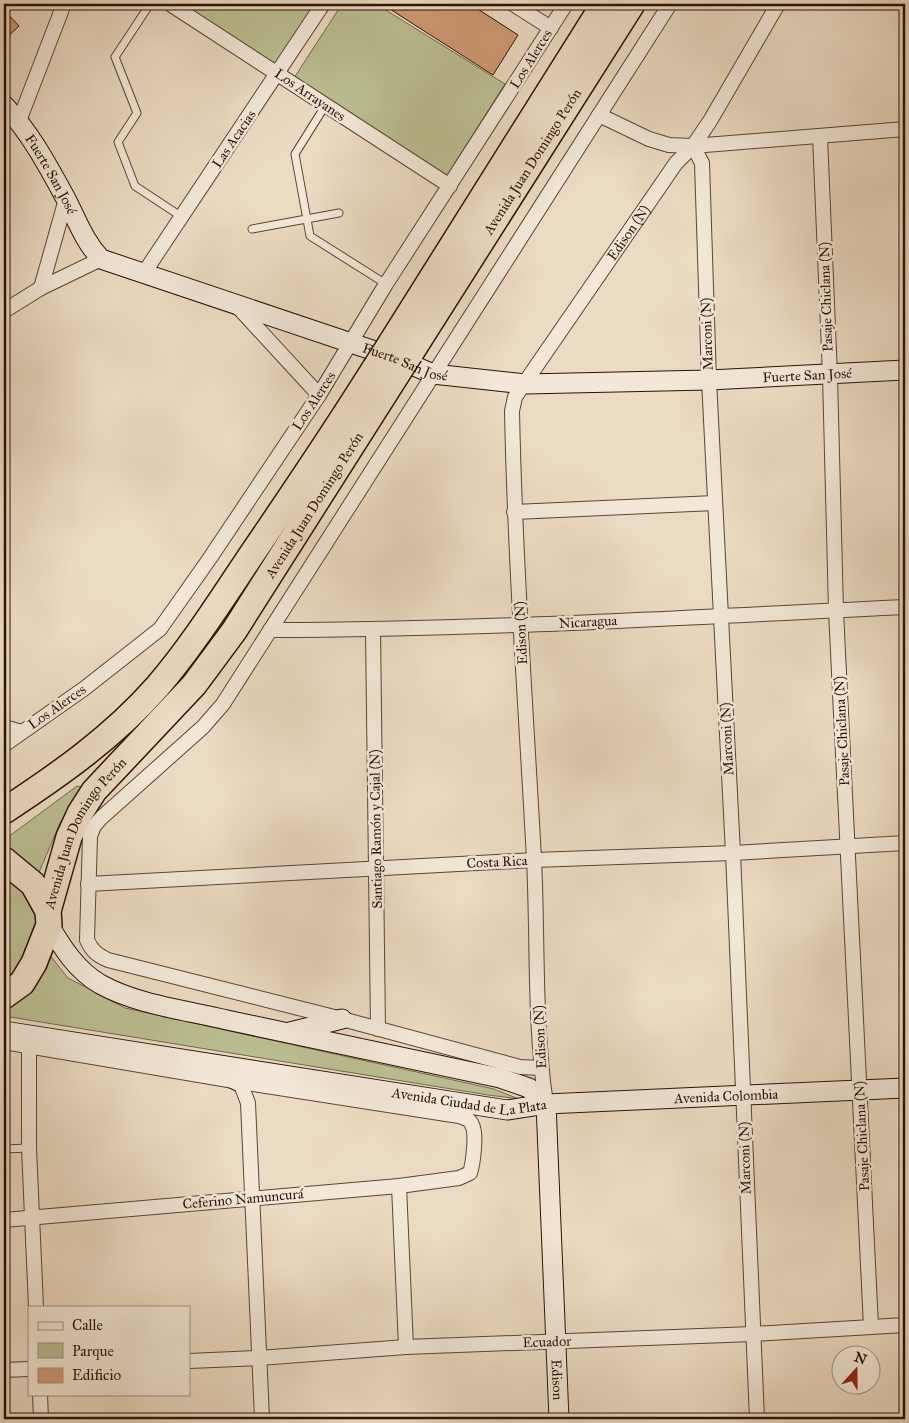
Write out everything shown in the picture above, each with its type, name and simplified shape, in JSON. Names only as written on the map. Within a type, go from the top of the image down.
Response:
[{"type":"highway","name":"Avenida Juan Domingo Perón","points":[[4,996],[22,983],[34,963],[69,837],[89,798],[194,685],[234,631],[604,4]]},
{"type":"highway","name":"Avenida Juan Domingo Perón","points":[[400,348],[632,4]]},
{"type":"highway","name":"Avenida Juan Domingo Perón","points":[[4,811],[55,778],[110,734],[156,688],[199,633],[337,428],[384,374]]},
{"type":"highway","points":[[4,860],[34,884],[48,918]]},
{"type":"street","points":[[19,121],[64,4]]},
{"type":"street","name":"Los Arrayanes","points":[[170,4],[450,186]]},
{"type":"street","name":"Las Acacias","points":[[144,274],[323,4]]},
{"type":"street","points":[[513,4],[551,28]]},
{"type":"street","name":"Los Alerces","points":[[4,746],[85,688],[160,629],[319,395],[386,284],[566,4]]},
{"type":"street","name":"Avenida Juan Domingo Perón","points":[[342,1019],[108,960],[91,949],[87,940],[88,884],[89,844],[94,826],[128,793],[203,727],[223,704],[670,4]]},
{"type":"street","name":"Edison (N)","points":[[556,1342],[546,1104],[541,1068],[534,860],[514,512],[512,411],[515,397],[676,163],[693,146],[710,120],[778,4]]},
{"type":"street","name":"Fuerte San José","points":[[4,105],[27,131],[66,200],[89,247],[100,259],[393,357],[434,374],[525,384],[709,380],[905,370]]},
{"type":"street","points":[[600,115],[656,141],[669,145],[693,146],[905,129]]},
{"type":"street","name":"Pasaje Chiclana (N)","points":[[820,136],[830,374],[836,610],[871,1326]]},
{"type":"street","name":"Marconi (N)","points":[[693,146],[702,163],[709,380],[733,853],[757,1419]]},
{"type":"street","points":[[41,288],[66,200]]},
{"type":"street","points":[[4,311],[41,288],[100,259]]},
{"type":"street","points":[[235,303],[319,395]]},
{"type":"street","points":[[514,512],[715,503]]},
{"type":"street","name":"Nicaragua","points":[[270,630],[374,630],[520,625],[905,608]]},
{"type":"street","name":"Santiago Ramón y Cajal (N)","points":[[374,630],[378,1029]]},
{"type":"street","points":[[4,727],[22,732]]},
{"type":"street","name":"Costa Rica","points":[[88,884],[534,860],[733,853],[905,843]]},
{"type":"street","name":"Avenida Ciudad de La Plata","points":[[48,918],[62,947],[82,971],[99,983],[129,997],[286,1033],[500,1078],[529,1088],[546,1104]]},
{"type":"street","points":[[286,1033],[342,1019],[520,1067],[541,1068]]},
{"type":"street","name":"Avenida Ciudad de La Plata","points":[[4,1031],[507,1110],[546,1104]]},
{"type":"street","name":"Avenida Ciudad de La Plata","points":[[4,1042],[240,1082],[459,1116],[468,1119],[474,1126],[474,1163]]},
{"type":"street","points":[[29,1046],[29,1148],[36,1306]]},
{"type":"street","points":[[196,1061],[240,1082],[248,1103],[262,1419]]},
{"type":"street","name":"Avenida Colombia","points":[[546,1104],[905,1088]]},
{"type":"street","name":"Ceferino Namuncurá","points":[[4,1220],[399,1186],[459,1178],[470,1173],[474,1163]]},
{"type":"street","points":[[399,1186],[406,1347]]},
{"type":"street","name":"Ecuador","points":[[190,1361],[406,1347],[753,1334],[905,1325]]},
{"type":"street","name":"Edison","points":[[556,1342],[559,1419]]},
{"type":"street","points":[[4,1370],[28,1369]]},
{"type":"street","points":[[40,1396],[41,1419]]},
{"type":"lane","points":[[150,4],[115,57],[136,113],[118,142],[135,186],[182,217]]},
{"type":"lane","points":[[326,106],[295,154],[310,236],[386,284]]},
{"type":"lane","points":[[252,230],[339,212]]},
{"type":"lane","points":[[4,1149],[29,1148]]},
{"type":"green space","points":[[181,4],[318,4],[278,66]]},
{"type":"green space","points":[[342,4],[376,4],[505,84],[446,177],[294,78]]},
{"type":"green space","points":[[77,786],[86,788],[61,821],[37,877],[27,862],[4,848],[4,840]]},
{"type":"green space","points":[[4,874],[15,882],[24,893],[39,917],[22,960],[4,981]]},
{"type":"green space","points":[[48,953],[68,978],[125,1008],[494,1089],[519,1099],[4,1016],[4,1011],[13,1004]]},
{"type":"building","points":[[382,4],[470,4],[518,35],[493,75]]},
{"type":"building","points":[[4,10],[19,26],[4,40]]}]
